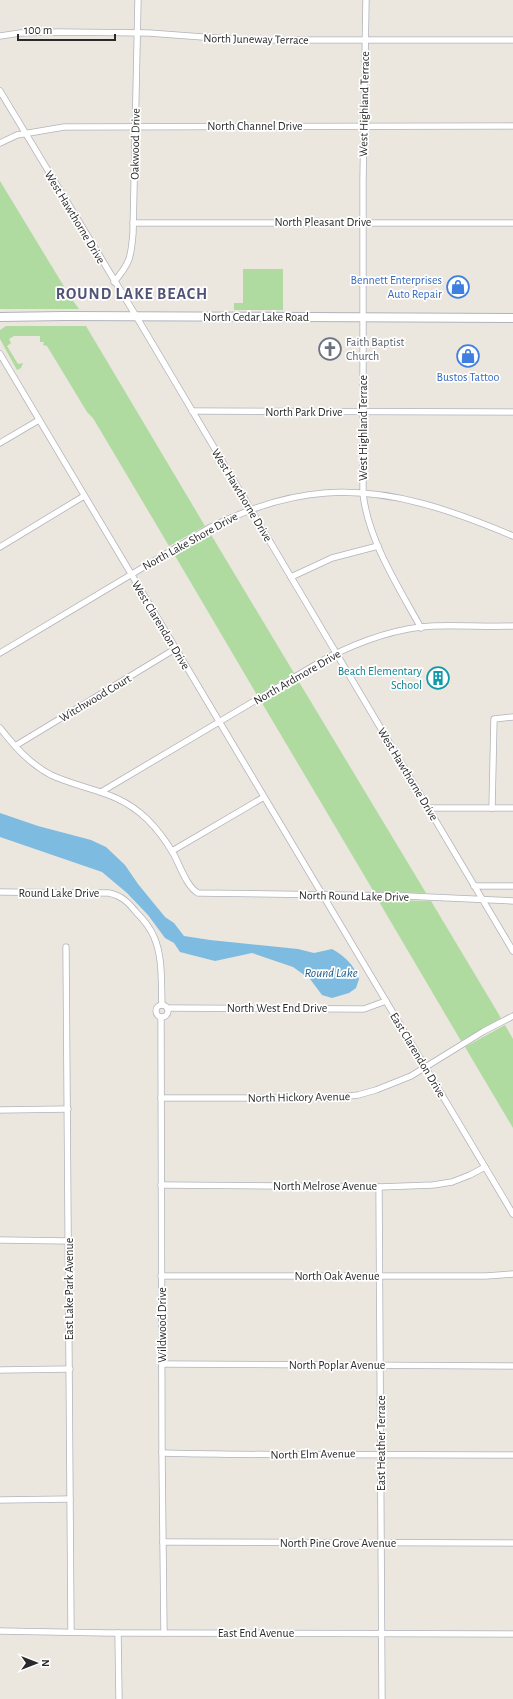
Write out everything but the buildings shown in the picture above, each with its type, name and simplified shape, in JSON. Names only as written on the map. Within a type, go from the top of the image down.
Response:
[{"type":"main road","name":"North Cedar Lake Road","points":[[0,317],[136,316],[513,318]]},
{"type":"street","name":"Oakwood Drive","points":[[114,282],[126,268],[131,253],[134,223],[138,0]]},
{"type":"street","name":"West Highland Terrace","points":[[366,0],[363,126],[363,494],[368,518],[386,565],[421,628]]},
{"type":"street","name":"North Juneway Terrace","points":[[0,36],[20,33],[138,33],[243,40],[513,40]]},
{"type":"street","name":"West Hawthorne Drive","points":[[0,91],[114,282],[136,316],[513,950]]},
{"type":"street","name":"North Channel Drive","points":[[0,143],[25,133],[64,127],[513,126]]},
{"type":"street","name":"North Pleasant Drive","points":[[134,223],[513,223]]},
{"type":"street","name":"West Clarendon Drive","points":[[0,354],[323,896]]},
{"type":"street","name":"North Park Drive","points":[[192,411],[513,412]]},
{"type":"street","points":[[0,443],[38,420]]},
{"type":"street","name":"North Lake Shore Drive","points":[[0,653],[209,528],[251,509],[297,498],[323,493],[363,494],[408,500],[472,519],[513,535]]},
{"type":"street","points":[[0,547],[84,496]]},
{"type":"street","points":[[291,577],[332,558],[378,546]]},
{"type":"street","name":"North Ardmore Drive","points":[[101,792],[336,653],[376,637],[421,628],[454,625],[513,626]]},
{"type":"street","name":"Witchwood Court","points":[[15,746],[175,649]]},
{"type":"street","points":[[492,808],[494,718],[513,717]]},
{"type":"street","points":[[0,728],[15,746],[37,767],[52,775],[114,796],[133,808],[147,819],[172,851],[264,797]]},
{"type":"street","points":[[428,808],[513,808]]},
{"type":"street","name":"North Round Lake Drive","points":[[172,851],[189,886],[196,892],[206,894],[406,896],[513,901]]},
{"type":"street","points":[[474,886],[513,886]]},
{"type":"street","name":"Round Lake Drive","points":[[0,892],[109,893],[118,895]]},
{"type":"street","name":"Wildwood Drive","points":[[118,895],[126,900],[148,926],[154,936],[160,961],[162,1005],[157,1006],[156,1010],[157,1015],[162,1017]]},
{"type":"street","name":"East Clarendon Drive","points":[[323,896],[513,1214]]},
{"type":"street","name":"East Lake Park Avenue","points":[[66,947],[71,1631]]},
{"type":"street","name":"North West End Drive","points":[[167,1008],[364,1009],[386,1001]]},
{"type":"street","points":[[162,1005],[167,1008]]},
{"type":"street","name":"Wildwood Drive","points":[[162,1017],[167,1013],[167,1008]]},
{"type":"street","name":"North Hickory Avenue","points":[[161,1098],[333,1098],[358,1095],[376,1090],[411,1076],[484,1031],[513,1016]]},
{"type":"street","name":"Wildwood Drive","points":[[162,1017],[161,1185],[164,1633]]},
{"type":"street","points":[[0,1110],[68,1109]]},
{"type":"street","name":"North Melrose Avenue","points":[[161,1185],[379,1187],[433,1185],[452,1182],[485,1167]]},
{"type":"street","name":"East Heather Terrace","points":[[379,1187],[382,1699]]},
{"type":"street","points":[[0,1240],[69,1241]]},
{"type":"street","name":"North Oak Avenue","points":[[162,1276],[486,1276],[513,1274]]},
{"type":"street","name":"North Poplar Avenue","points":[[162,1364],[513,1366]]},
{"type":"street","points":[[0,1370],[70,1369]]},
{"type":"street","name":"North Elm Avenue","points":[[162,1453],[249,1455],[513,1454]]},
{"type":"street","points":[[0,1500],[70,1499]]},
{"type":"street","name":"North Pine Grove Avenue","points":[[163,1542],[513,1543]]},
{"type":"street","name":"East End Avenue","points":[[0,1631],[71,1631],[118,1634],[513,1634]]},
{"type":"street","points":[[118,1634],[119,1699]]},
{"type":"green space","points":[[0,181],[71,298],[79,309],[0,309]]},
{"type":"green space","points":[[243,269],[283,269],[283,310],[234,310],[234,303],[243,303]]},
{"type":"green space","points":[[6,326],[86,326],[205,526],[169,546],[93,418],[87,412],[47,346],[43,345],[44,342],[40,342],[40,336],[14,336],[9,339],[11,343],[7,346],[18,364],[23,363],[21,368],[17,370],[0,339],[0,330]]},
{"type":"green space","points":[[210,533],[294,673],[257,695],[174,554]]},
{"type":"green space","points":[[299,682],[426,893],[374,892],[262,703]]},
{"type":"green space","points":[[378,900],[431,901],[501,1018],[461,1041]]},
{"type":"green space","points":[[505,1025],[513,1039],[513,1128],[465,1047]]},
{"type":"water","name":"Round Lake","points":[[0,813],[38,826],[91,840],[106,847],[125,865],[138,884],[165,917],[174,923],[184,936],[298,949],[314,953],[332,949],[352,965],[359,979],[356,988],[349,993],[332,998],[322,995],[310,979],[293,967],[252,953],[215,961],[180,952],[174,943],[165,938],[148,915],[127,893],[102,872],[0,837]]},
{"type":"place","name":"Bennett Enterprises Auto Repair","points":[[458,287]]},
{"type":"place","name":"Faith Baptist Church","points":[[330,349]]},
{"type":"place","name":"Bustos Tattoo","points":[[468,356]]},
{"type":"place","name":"Beach Elementary School","points":[[438,678]]},
{"type":"district","name":"ROUND LAKE BEACH","points":[[132,293]]}]
